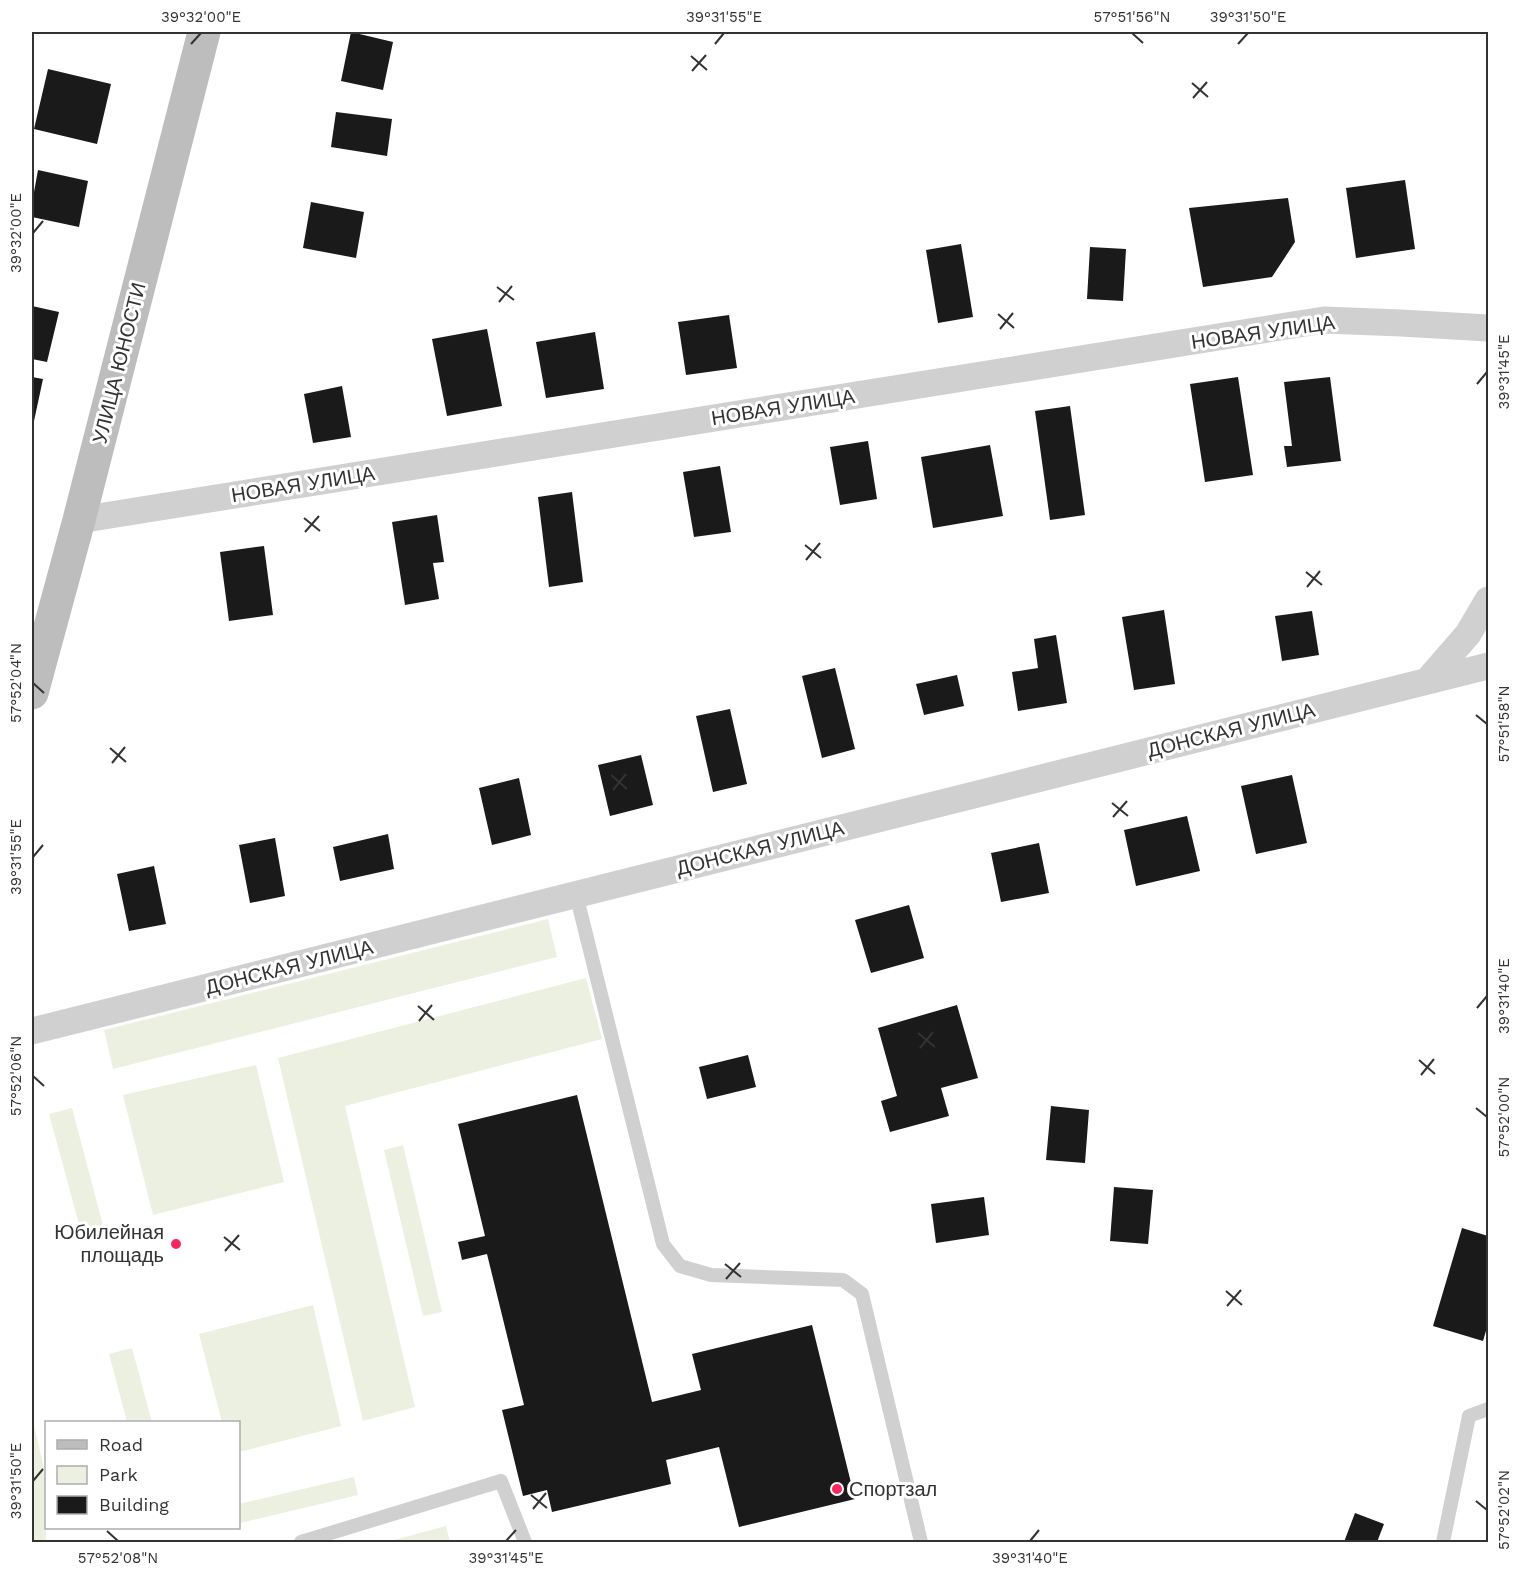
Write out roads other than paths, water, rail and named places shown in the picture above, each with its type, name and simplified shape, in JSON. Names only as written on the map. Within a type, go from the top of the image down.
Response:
[{"type":"street","name":"УЛИЦА ЮНОСТИ","points":[[32,693],[79,520],[204,32]]},
{"type":"street","name":"НОВАЯ УЛИЦА","points":[[79,520],[1324,320],[1488,328]]},
{"type":"street","points":[[1428,680],[1468,634],[1488,600]]},
{"type":"street","name":"ДОНСКАЯ УЛИЦА","points":[[32,1031],[1488,666]]},
{"type":"lane","points":[[576,894],[663,1244],[680,1266],[711,1275],[843,1280],[862,1294],[921,1542]]},
{"type":"lane","points":[[1443,1542],[1469,1416],[1488,1409]]},
{"type":"lane","points":[[301,1542],[501,1481],[525,1542]]},
{"type":"place","name":"Юбилейная площадь","points":[[176,1244]]},
{"type":"place","name":"Спортзал","points":[[837,1489]]}]
